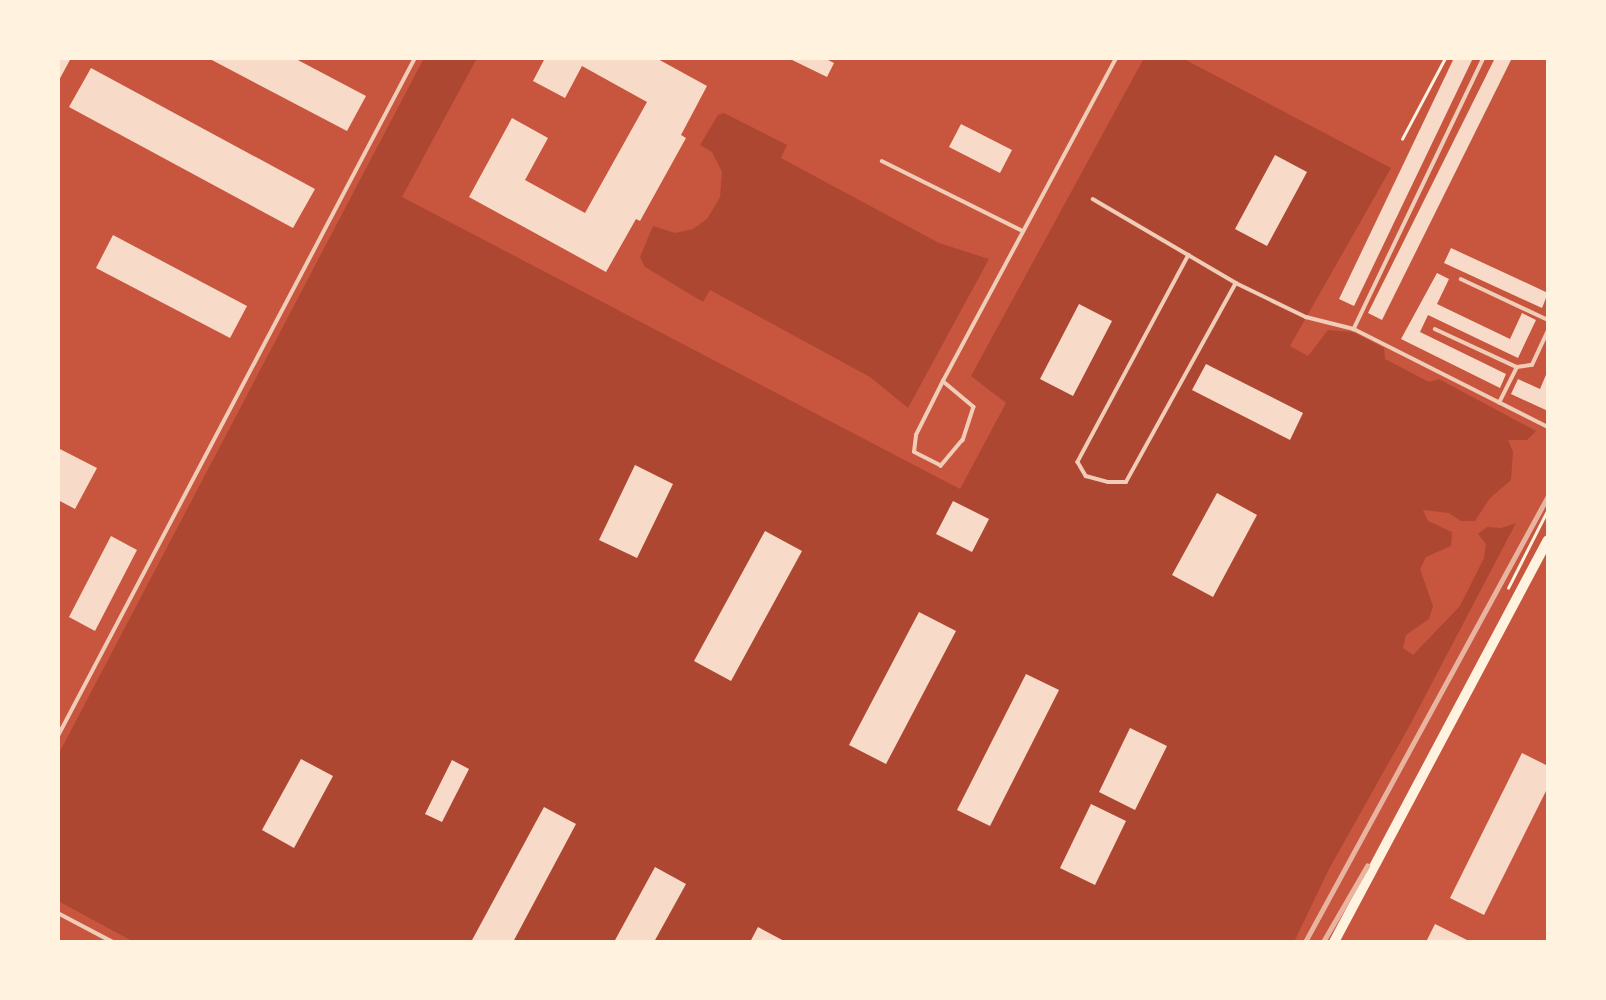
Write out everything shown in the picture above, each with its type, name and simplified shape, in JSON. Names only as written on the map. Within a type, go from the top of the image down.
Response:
[{"type":"main road","points":[[1334,942],[1548,540]]},
{"type":"lane","points":[[58,736],[415,58]]},
{"type":"lane","points":[[943,381],[975,407],[962,440],[942,466],[914,452],[916,435],[943,381],[1116,58]]},
{"type":"lane","points":[[1354,329],[1484,58]]},
{"type":"lane","points":[[882,161],[1023,231]]},
{"type":"lane","points":[[1093,199],[1236,283],[1306,317],[1354,329],[1548,427]]},
{"type":"lane","points":[[1189,255],[1078,462],[1086,476],[1108,482],[1126,482],[1236,283]]},
{"type":"lane","points":[[1461,279],[1548,320]]},
{"type":"lane","points":[[1435,329],[1517,367],[1532,365],[1548,331]]},
{"type":"lane","points":[[1499,403],[1517,367]]},
{"type":"lane","points":[[58,912],[113,942]]},
{"type":"path","points":[[1402,139],[1445,58]]},
{"type":"shaded area","points":[[424,58],[477,58],[402,197],[960,489],[1006,403],[971,376],[1144,58],[1182,58],[1391,168],[1290,346],[1308,356],[1328,330],[1353,332],[1384,348],[1385,359],[1429,382],[1439,379],[1536,431],[1527,440],[1508,440],[1513,452],[1511,480],[1490,498],[1475,521],[1461,521],[1449,513],[1423,510],[1428,521],[1452,532],[1451,546],[1426,557],[1420,569],[1433,606],[1429,619],[1406,635],[1403,648],[1413,655],[1460,606],[1484,558],[1486,544],[1478,534],[1487,527],[1501,528],[1516,523],[1411,723],[1329,869],[1294,942],[134,942],[58,901],[58,755]]},
{"type":"shaded area","points":[[724,113],[787,145],[781,158],[939,243],[989,259],[908,408],[870,377],[710,290],[703,302],[645,267],[640,257],[653,226],[675,233],[693,229],[707,219],[720,197],[722,172],[712,152],[700,145],[718,115]]},
{"type":"building","points":[[58,58],[71,58],[58,82]]},
{"type":"building","points":[[208,58],[294,58],[366,96],[347,131]]},
{"type":"building","points":[[545,58],[656,58],[707,86],[681,135],[686,138],[640,221],[636,219],[606,272],[469,197],[512,118],[548,138],[525,180],[585,213],[647,102],[582,66],[565,98],[533,81]]},
{"type":"building","points":[[788,58],[824,58],[834,63],[827,77]]},
{"type":"building","points":[[1454,58],[1473,58],[1354,306],[1339,299]]},
{"type":"building","points":[[1495,58],[1512,58],[1382,320],[1368,313]]},
{"type":"building","points":[[91,68],[315,189],[293,228],[69,107]]},
{"type":"building","points":[[961,124],[1012,150],[1000,173],[949,147]]},
{"type":"building","points":[[1275,155],[1307,172],[1267,246],[1235,229]]},
{"type":"building","points":[[113,235],[247,306],[230,338],[96,268]]},
{"type":"building","points":[[1451,248],[1548,293],[1542,308],[1444,263]]},
{"type":"building","points":[[1437,273],[1449,279],[1437,304],[1510,339],[1522,313],[1536,320],[1518,358],[1428,315],[1420,332],[1506,374],[1500,388],[1401,339]]},
{"type":"building","points":[[1079,304],[1112,321],[1073,396],[1040,379]]},
{"type":"building","points":[[1206,364],[1303,413],[1290,440],[1192,390]]},
{"type":"building","points":[[1548,370],[1548,411],[1511,394],[1518,379],[1540,389]]},
{"type":"building","points":[[58,448],[97,468],[75,509],[58,500]]},
{"type":"building","points":[[635,465],[673,484],[637,558],[599,540]]},
{"type":"building","points":[[1217,493],[1257,515],[1213,597],[1172,575]]},
{"type":"building","points":[[953,501],[989,519],[972,552],[936,534]]},
{"type":"building","points":[[765,531],[802,551],[731,681],[694,661]]},
{"type":"building","points":[[111,536],[137,550],[95,631],[69,617]]},
{"type":"building","points":[[919,612],[956,631],[886,764],[849,745]]},
{"type":"building","points":[[1026,674],[1059,690],[990,826],[957,810]]},
{"type":"building","points":[[1130,728],[1167,746],[1135,810],[1099,792]]},
{"type":"building","points":[[1522,753],[1548,766],[1548,787],[1484,915],[1450,898]]},
{"type":"building","points":[[301,759],[333,776],[294,848],[262,830]]},
{"type":"building","points":[[452,760],[469,769],[442,822],[425,814]]},
{"type":"building","points":[[1091,804],[1126,821],[1095,885],[1060,868]]},
{"type":"building","points":[[544,807],[576,824],[513,942],[471,942]]},
{"type":"building","points":[[655,867],[686,884],[654,942],[614,942]]},
{"type":"building","points":[[1435,924],[1471,942],[1426,942]]},
{"type":"building","points":[[758,927],[786,942],[750,942]]},
{"type":"railway","points":[[1305,942],[1548,496]]},
{"type":"railway","points":[[1323,942],[1367,866]]}]
